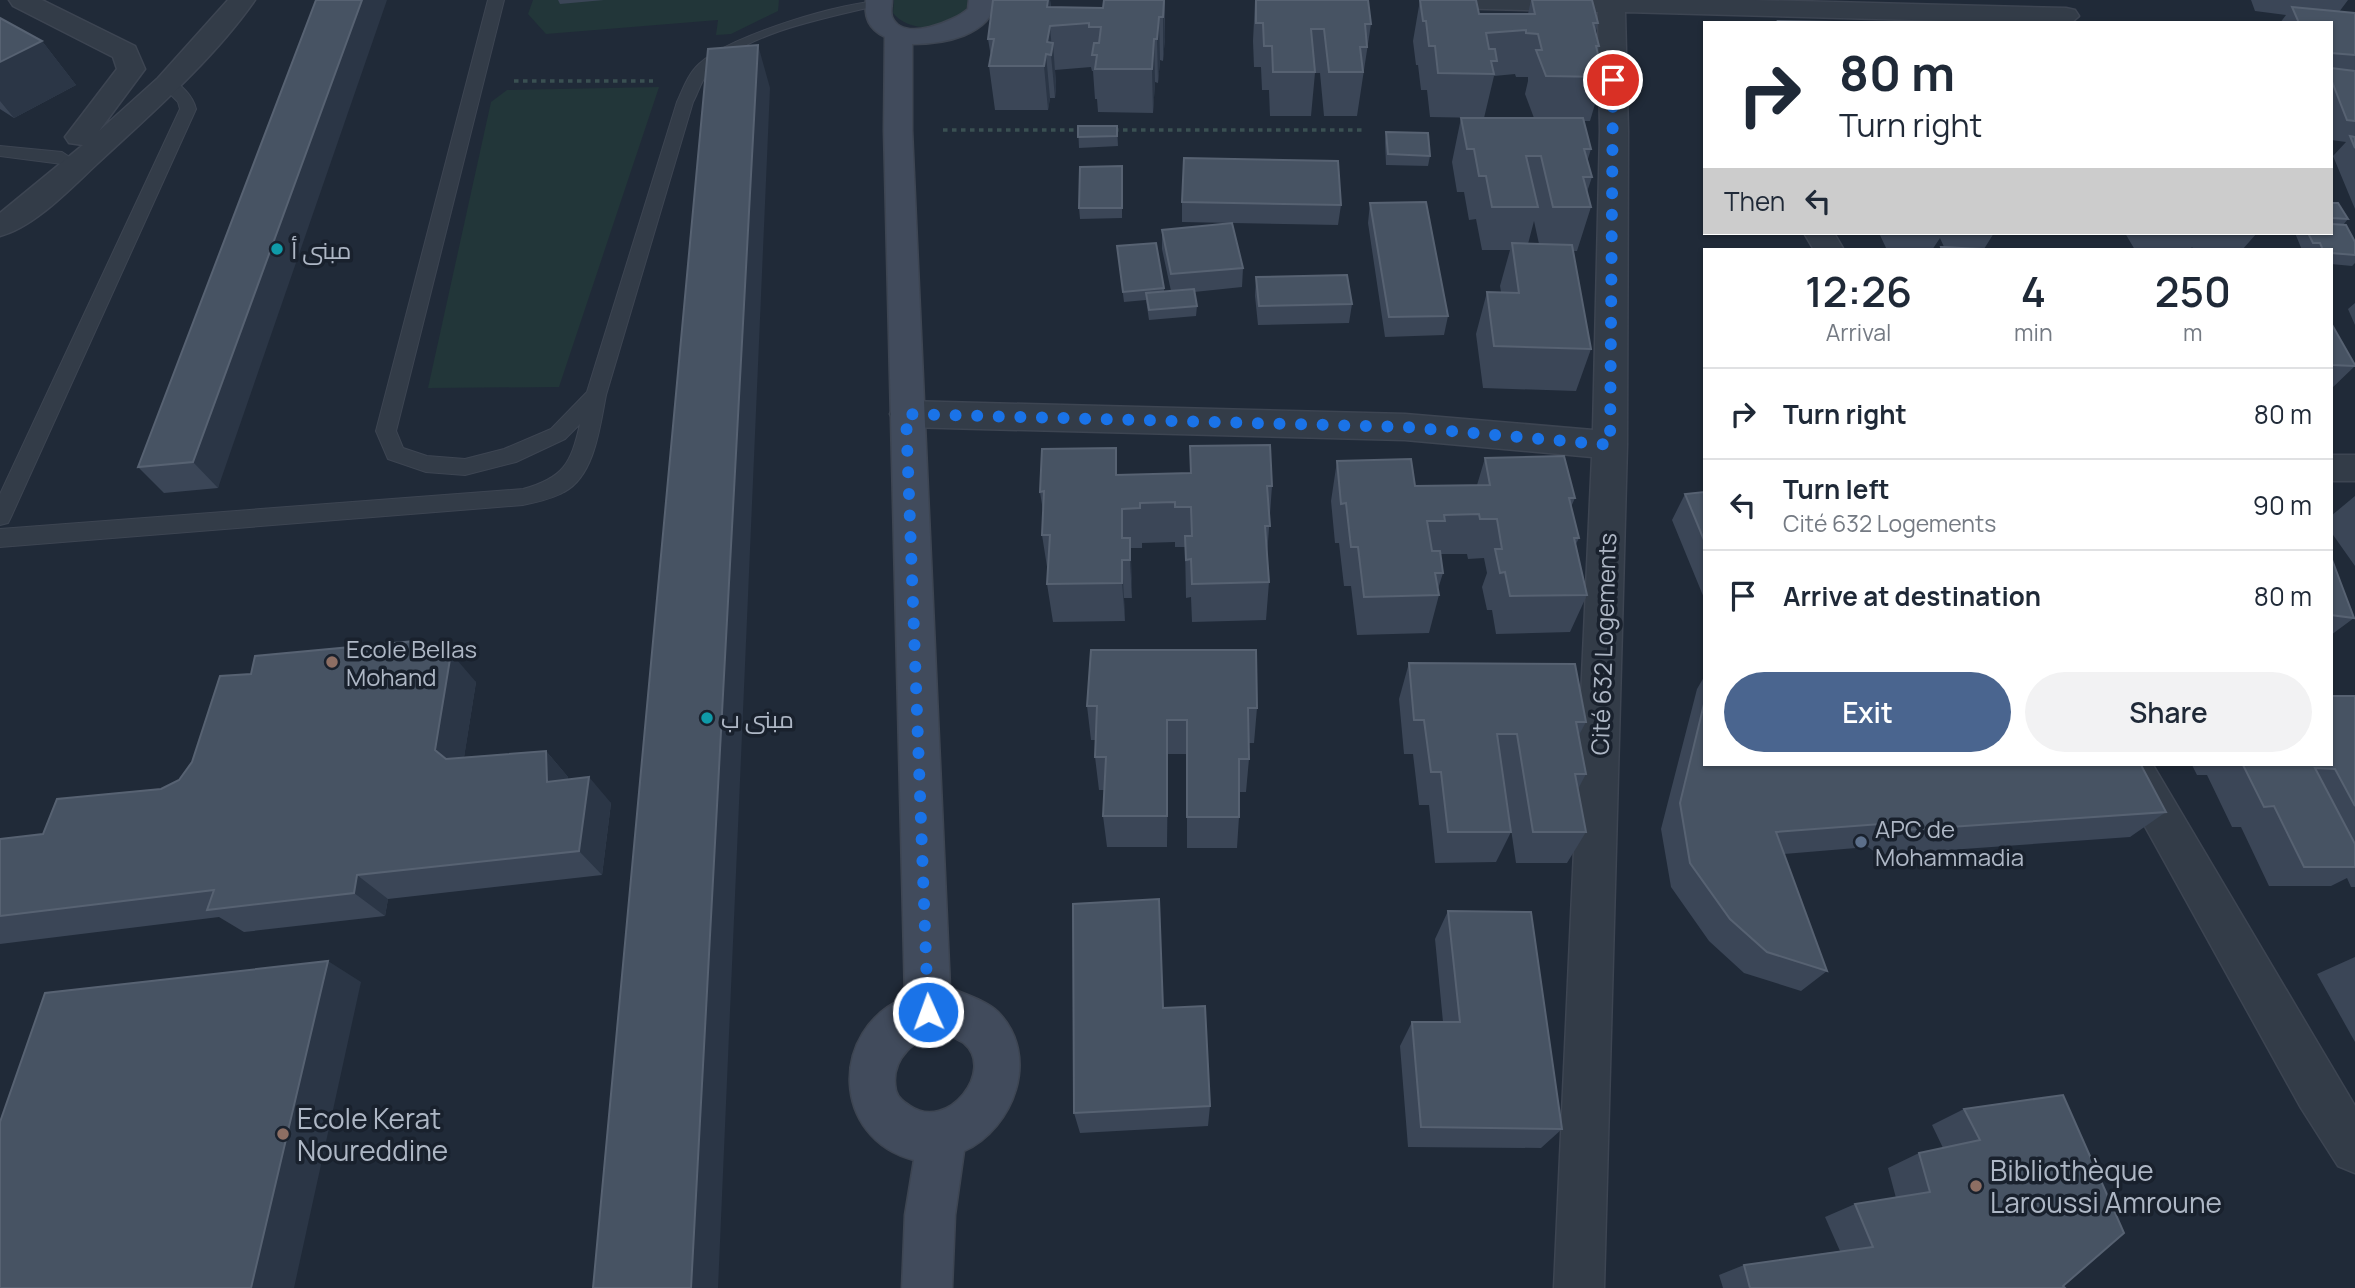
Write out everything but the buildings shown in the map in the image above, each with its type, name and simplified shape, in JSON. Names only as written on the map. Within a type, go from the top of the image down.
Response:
[{"type":"street","points":[[6,223],[62,158],[131,69],[125,52],[22,0]]},
{"type":"street","points":[[6,223],[67,175],[168,84],[242,0]]},
{"type":"street","points":[[879,0],[876,10],[879,19],[887,27],[899,33],[931,36],[963,28],[981,11],[982,0]]},
{"type":"street","points":[[1449,0],[1612,2],[1696,11],[2066,16]]},
{"type":"street","name":"Cité 632 Logements","points":[[1579,1288],[1610,445],[1614,131],[1612,2]]},
{"type":"street","points":[[899,33],[898,130],[906,414],[928,1012]]},
{"type":"street","points":[[906,414],[1405,427],[1610,445]]},
{"type":"street","points":[[2333,468],[2355,468]]},
{"type":"street","points":[[2131,766],[2318,1091],[2355,1149]]},
{"type":"street","points":[[948,1010],[966,1016],[981,1026],[993,1041],[998,1059],[997,1079],[991,1099],[978,1116],[962,1129],[942,1137],[919,1138],[899,1131],[883,1116],[874,1096],[872,1075],[877,1053],[890,1034],[908,1020],[928,1012],[948,1010]]},
{"type":"street","points":[[928,1288],[930,1215],[942,1137]]},
{"type":"lane","points":[[496,0],[386,431],[395,453],[426,464],[466,467],[509,456],[558,434],[596,394]]},
{"type":"lane","points":[[0,538],[523,497],[561,485],[586,444],[596,394],[685,103],[702,70],[732,47],[770,31],[879,0]]},
{"type":"lane","points":[[0,517],[188,109],[186,100],[168,84]]},
{"type":"lane","points":[[0,151],[62,158]]},
{"type":"path","points":[[475,81],[696,81]]},
{"type":"path","points":[[898,130],[1083,130]]},
{"type":"path","points":[[1111,130],[1362,130]]},
{"type":"green space","points":[[533,0],[779,0],[778,11],[731,34],[716,35],[718,20],[546,34],[528,14]]},
{"type":"green space","points":[[894,0],[968,1],[965,12],[948,25],[923,27],[911,25],[893,13]]},
{"type":"green space","points":[[659,87],[559,387],[428,388],[491,102],[507,90]]},
{"type":"place","name":"مبنى أ","points":[[277,249]]},
{"type":"place","name":"Ecole Bellas Mohand","points":[[332,662]]},
{"type":"place","name":"مبنى ب","points":[[707,718]]},
{"type":"place","name":"APC de Mohammadia","points":[[1861,842]]},
{"type":"place","name":"Ecole Kerat Noureddine","points":[[283,1134]]},
{"type":"place","name":"Bibliothèque Laroussi Amroune","points":[[1976,1186]]},
{"type":"route","points":[[928,1012],[906,414],[1405,427],[1610,445],[1613,80]]}]
